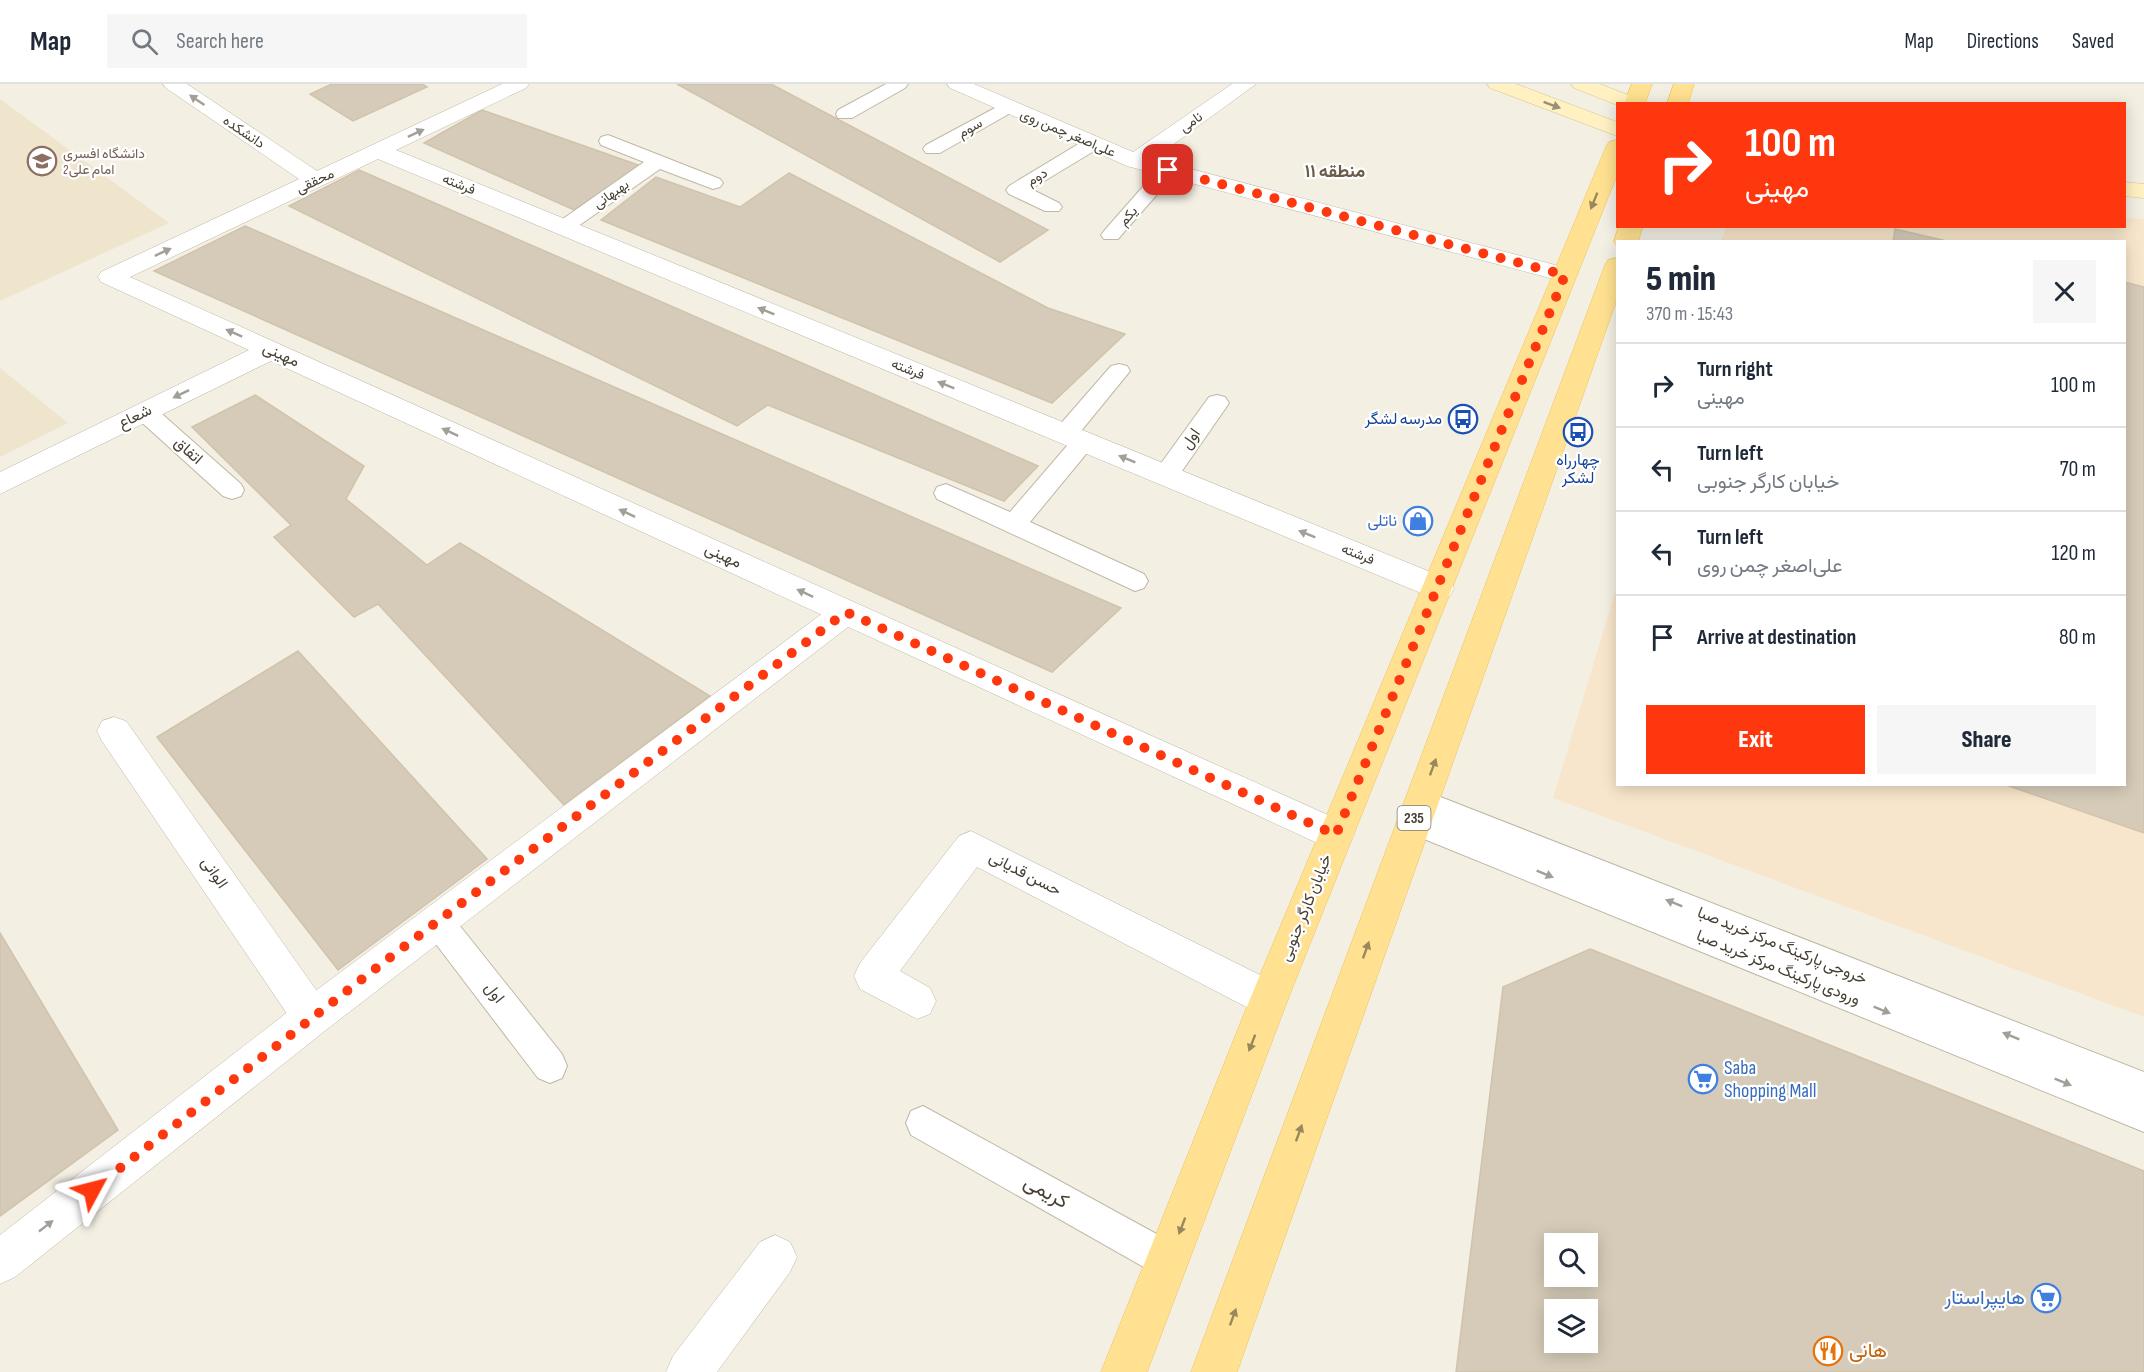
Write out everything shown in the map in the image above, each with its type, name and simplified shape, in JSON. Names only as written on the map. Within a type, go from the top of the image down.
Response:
[{"type":"main road","points":[[1497,84],[1616,129]]},
{"type":"main road","points":[[1581,84],[1629,102]]},
{"type":"main road","points":[[1635,102],[1642,84]]},
{"type":"main road","points":[[1678,102],[1684,84]]},
{"type":"main road","name":"خیابان کارگر جنوبی","points":[[1124,1372],[1269,999],[1616,149]]},
{"type":"main road","points":[[2126,189],[2144,191]]},
{"type":"main road","points":[[2126,206],[2144,207]]},
{"type":"main road","name":"235","points":[[1214,1372],[1616,268]]},
{"type":"street","name":"دانشکده","points":[[173,84],[315,180]]},
{"type":"street","name":"محققی","points":[[110,277],[519,84]]},
{"type":"street","name":"علی‌اصغر چمن روی","points":[[957,84],[1092,144],[1135,160],[1565,275]]},
{"type":"street","name":"نامی","points":[[1135,160],[1246,84]]},
{"type":"street","name":"فرشته","points":[[378,151],[1438,588]]},
{"type":"street","name":"مهینی","points":[[110,277],[1336,835]]},
{"type":"street","name":"شعاع","points":[[0,484],[271,350]]},
{"type":"street","points":[[0,1262],[312,1017],[846,612]]},
{"type":"street","name":"الوانی","points":[[114,731],[312,1017]]},
{"type":"street","name":"حسن قدیانی","points":[[917,1001],[873,976],[971,847],[1269,999]]},
{"type":"street","points":[[689,1372],[775,1257]]},
{"type":"lane","points":[[845,114],[899,84]]},
{"type":"lane","name":"سوم","points":[[933,149],[1008,107]]},
{"type":"lane","points":[[608,141],[713,183]]},
{"type":"lane","name":"دوم","points":[[1052,207],[1016,190],[1092,144]]},
{"type":"lane","name":"بهبهانی","points":[[564,228],[658,161]]},
{"type":"lane","name":"یکم","points":[[1112,235],[1168,170]]},
{"type":"lane","points":[[1015,523],[1119,371]]},
{"type":"lane","name":"اول","points":[[1166,475],[1216,403]]},
{"type":"lane","name":"اتفاق","points":[[145,412],[232,489]]},
{"type":"lane","points":[[946,493],[1135,580]]},
{"type":"lane","name":"خروجی پارکینگ مرکز خرید صبا","points":[[1417,812],[2144,1089]]},
{"type":"lane","name":"ورودی پارکینگ مرکز خرید صبا","points":[[1417,812],[2144,1115]]},
{"type":"lane","name":"اول","points":[[437,921],[550,1066]]},
{"type":"lane","name":"کریمی","points":[[923,1123],[1169,1261]]},
{"type":"shaded area","name":"دانشگاه افسری امام علی2","points":[[0,99],[169,223],[0,301]]},
{"type":"shaded area","points":[[2126,218],[2144,219],[2144,1017],[1553,798],[1616,589],[1616,786],[2126,786],[2126,240],[1721,240],[1726,228],[2126,228]]},
{"type":"shaded area","points":[[0,368],[68,423],[0,457]]},
{"type":"building","points":[[332,84],[422,84],[427,87],[353,121],[310,94]]},
{"type":"building","points":[[677,84],[771,84],[1048,230],[1000,262]]},
{"type":"building","points":[[482,110],[641,166],[574,210],[424,143]]},
{"type":"building","points":[[359,170],[1038,466],[1004,501],[768,405],[737,426],[289,206]]},
{"type":"building","points":[[789,173],[1048,308],[1125,334],[1052,403],[601,220],[656,177],[740,207]]},
{"type":"building","points":[[245,226],[1121,608],[1052,672],[154,271]]},
{"type":"building","points":[[1895,229],[1942,240],[1893,240]]},
{"type":"building","points":[[2126,282],[2144,287],[2144,833],[2009,786],[2126,786]]},
{"type":"building","points":[[255,395],[364,466],[346,499],[427,565],[460,543],[710,696],[564,805],[378,604],[354,617],[274,537],[291,525],[192,427]]},
{"type":"building","points":[[298,651],[487,859],[338,970],[157,737]]},
{"type":"building","points":[[0,933],[118,1130],[0,1216]]},
{"type":"building","name":"Saba Shopping Mall","points":[[1590,949],[2144,1171],[2144,1372],[1456,1372],[1503,987]]},
{"type":"place","name":"دانشگاه افسری امام علی2","points":[[42,161]]},
{"type":"place","name":"مدرسه لشگر","points":[[1463,419]]},
{"type":"place","name":"چهارراه لشکر","points":[[1578,432]]},
{"type":"place","name":"ناتلی","points":[[1418,521]]},
{"type":"place","name":"Saba Shopping Mall","points":[[1703,1079]]},
{"type":"place","name":"هایپراستار","points":[[2046,1298]]},
{"type":"place","name":"هانی","points":[[1828,1351]]},
{"type":"district","name":"منطقه ۱۱","points":[[1335,171]]},
{"type":"route","points":[[92,1190],[312,1017],[846,612],[1336,835],[1565,275],[1168,170]]}]
